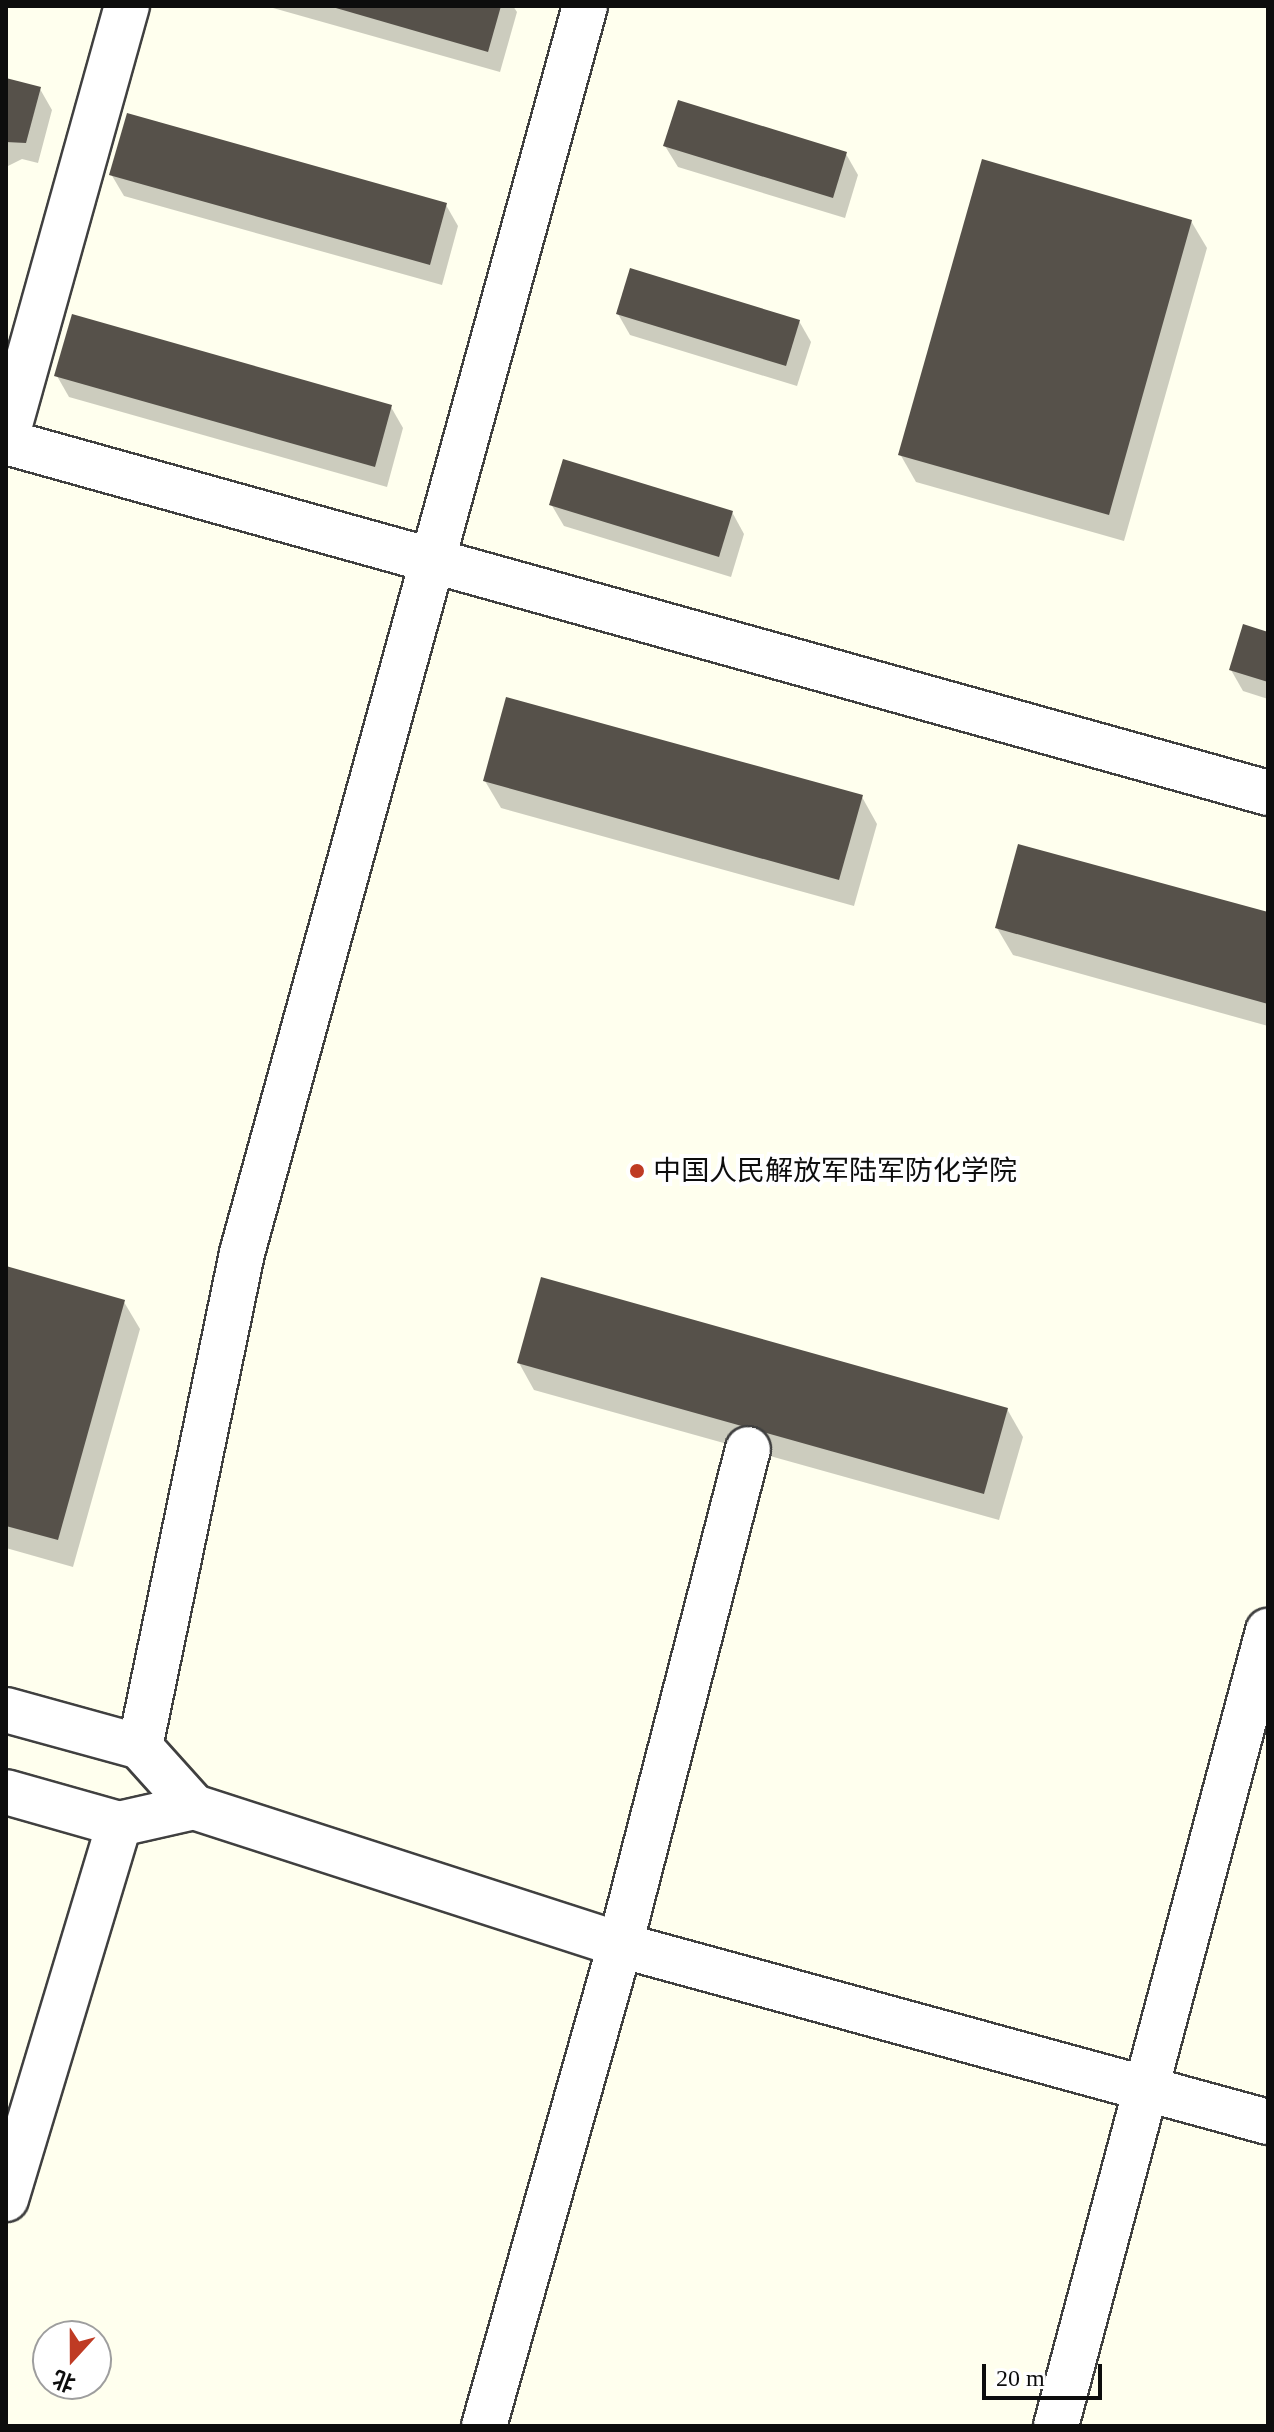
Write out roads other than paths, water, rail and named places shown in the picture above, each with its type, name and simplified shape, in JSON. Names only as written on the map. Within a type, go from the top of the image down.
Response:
[{"type":"street","points":[[127,6],[6,440],[434,563],[1268,793]]},
{"type":"street","points":[[140,1747],[242,1253],[585,6]]},
{"type":"street","points":[[484,2426],[620,1945],[748,1449]]},
{"type":"street","points":[[1056,2426],[1268,1631]]},
{"type":"street","points":[[6,1710],[140,1747],[194,1807],[620,1945],[1268,2122]]},
{"type":"street","points":[[6,1792],[119,1824],[194,1807]]},
{"type":"street","points":[[6,2199],[119,1824]]},
{"type":"place","name":"中国人民解放军陆军防化学院","points":[[637,1171]]}]
